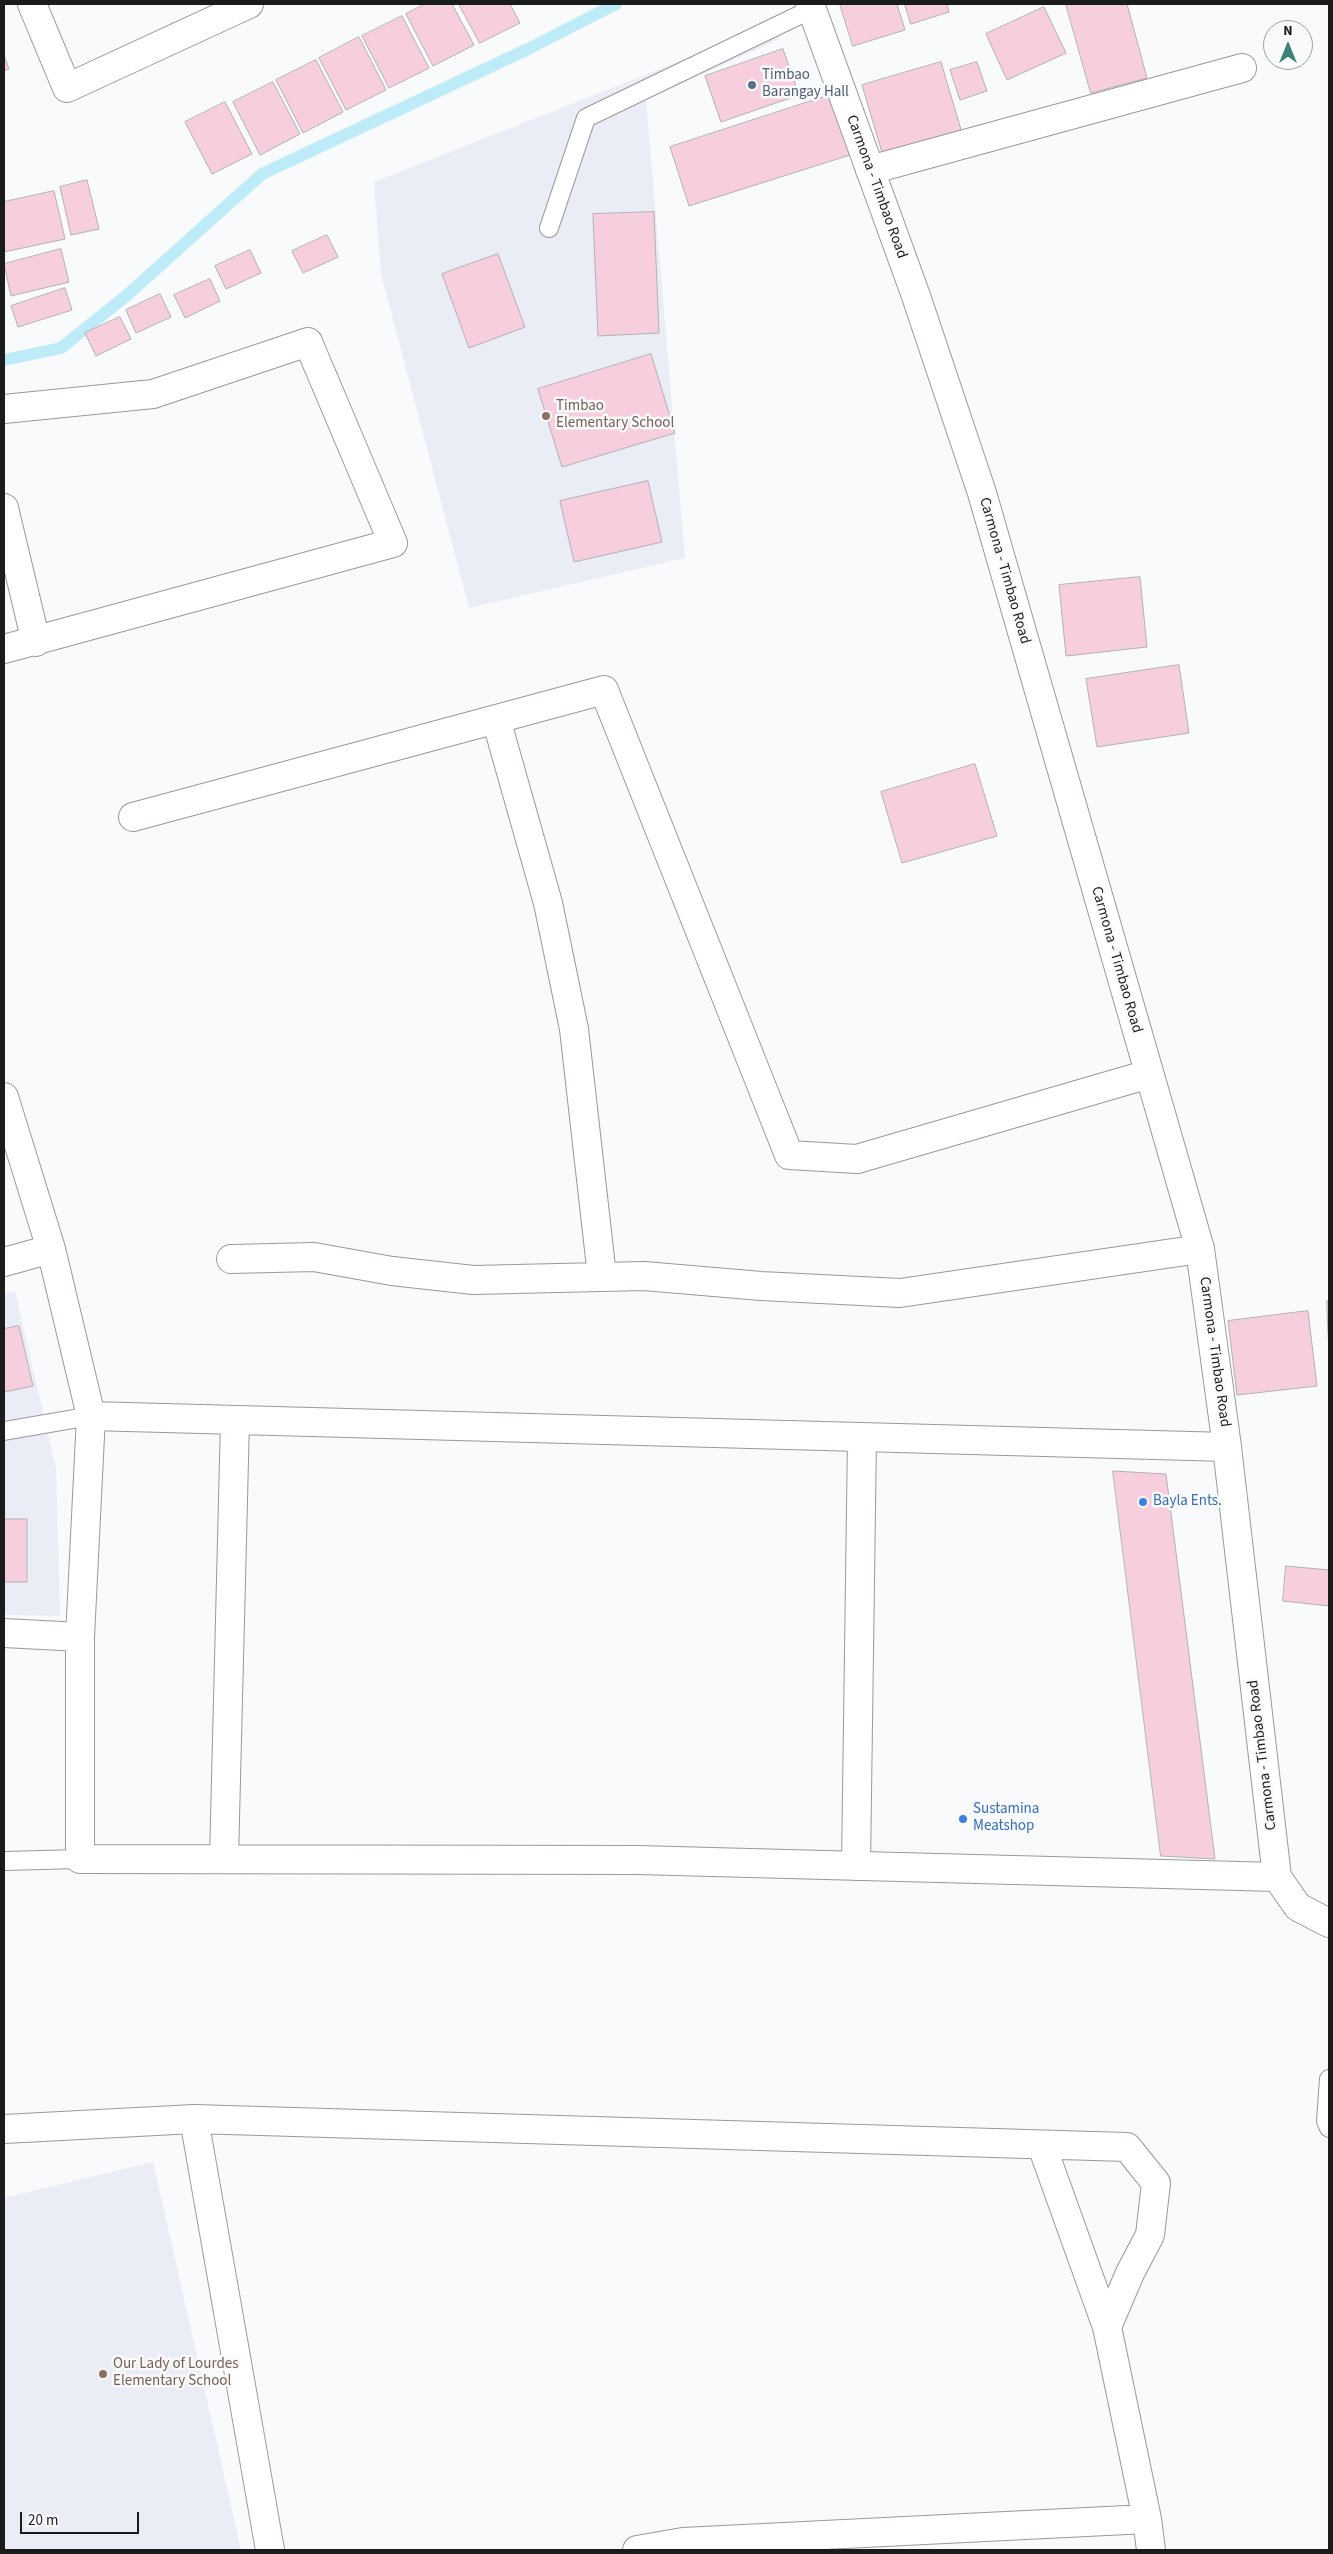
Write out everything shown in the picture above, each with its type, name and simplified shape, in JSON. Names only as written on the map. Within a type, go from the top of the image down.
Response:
[{"type":"street","points":[[32,4],[67,88],[249,4]]},
{"type":"street","name":"Carmona - Timbao Road","points":[[811,6],[916,296],[982,493],[1200,1249],[1227,1447],[1277,1877],[1298,1907],[1329,1923]]},
{"type":"street","points":[[870,170],[1242,68]]},
{"type":"street","points":[[4,409],[152,394],[308,342],[393,543],[36,642],[4,649]]},
{"type":"street","points":[[4,508],[9,544],[36,642]]},
{"type":"street","points":[[133,817],[604,690],[789,1155],[857,1159],[1149,1074]]},
{"type":"street","points":[[496,719],[548,904],[574,1029],[602,1276]]},
{"type":"street","points":[[4,1097],[51,1249],[91,1416],[80,1637],[80,1859],[628,1860],[1277,1877]]},
{"type":"street","points":[[4,1262],[51,1249]]},
{"type":"street","points":[[231,1259],[314,1257],[392,1271],[473,1280],[644,1276],[761,1286],[900,1294],[1200,1249]]},
{"type":"street","points":[[91,1416],[1227,1447]]},
{"type":"street","points":[[224,1859],[235,1420]]},
{"type":"street","points":[[856,1866],[862,1437]]},
{"type":"street","points":[[4,1633],[80,1637]]},
{"type":"street","points":[[194,2120],[270,2550]]},
{"type":"street","points":[[4,2129],[194,2120],[1127,2147],[1156,2183],[1150,2234],[1130,2273],[1108,2327]]},
{"type":"street","points":[[1042,2146],[1108,2327],[1147,2519],[1151,2550]]},
{"type":"street","points":[[637,2550],[683,2542],[1147,2519]]},
{"type":"lane","points":[[549,228],[586,118],[811,6]]},
{"type":"lane","points":[[4,1431],[91,1416]]},
{"type":"lane","points":[[4,1861],[80,1859]]},
{"type":"lane","points":[[1329,2078],[1326,2121],[1329,2128]]},
{"type":"shaded area","name":"Timbao Elementary School","points":[[774,24],[780,39],[646,100],[685,558],[469,608],[381,274],[374,182]]},
{"type":"shaded area","points":[[15,1291],[56,1469],[60,1616],[4,1615],[4,1294]]},
{"type":"shaded area","name":"Our Lady of Lourdes Elementary School","points":[[153,2162],[241,2550],[4,2550],[4,2198]]},
{"type":"building","points":[[425,4],[452,4],[474,45],[433,66],[406,14]]},
{"type":"building","points":[[459,4],[510,4],[520,23],[480,43]]},
{"type":"building","points":[[840,4],[897,4],[905,30],[853,46]]},
{"type":"building","points":[[905,4],[947,4],[949,12],[911,24]]},
{"type":"building","points":[[1066,4],[1127,4],[1147,78],[1091,93]]},
{"type":"building","points":[[1044,7],[1066,53],[1007,80],[986,34]]},
{"type":"building","points":[[402,16],[429,68],[389,88],[362,36]]},
{"type":"building","points":[[359,37],[386,90],[346,110],[319,58]]},
{"type":"building","name":"Timbao Barangay Hall","points":[[783,49],[799,95],[721,122],[705,76]]},
{"type":"building","points":[[4,55],[9,69],[4,71]]},
{"type":"building","points":[[316,60],[343,112],[303,133],[276,80]]},
{"type":"building","points":[[941,62],[962,133],[883,156],[862,85]]},
{"type":"building","points":[[977,62],[987,91],[960,100],[950,70]]},
{"type":"building","points":[[273,82],[300,134],[260,155],[233,102]]},
{"type":"building","points":[[830,95],[850,155],[689,206],[670,147]]},
{"type":"building","points":[[225,102],[252,154],[212,174],[185,122]]},
{"type":"building","points":[[87,180],[99,229],[71,235],[60,187]]},
{"type":"building","points":[[54,191],[65,239],[4,252],[4,202]]},
{"type":"building","points":[[654,212],[659,333],[598,336],[593,214]]},
{"type":"building","points":[[327,235],[338,257],[303,273],[292,251]]},
{"type":"building","points":[[61,249],[69,282],[11,296],[4,264]]},
{"type":"building","points":[[250,250],[261,273],[226,289],[215,266]]},
{"type":"building","points":[[498,254],[525,327],[469,348],[442,274]]},
{"type":"building","points":[[210,279],[220,301],[185,318],[174,295]]},
{"type":"building","points":[[65,288],[72,310],[18,327],[11,306]]},
{"type":"building","points":[[160,294],[171,317],[136,333],[126,310]]},
{"type":"building","points":[[120,317],[131,339],[96,356],[85,333]]},
{"type":"building","points":[[651,354],[675,433],[562,467],[538,389]]},
{"type":"building","points":[[648,481],[662,542],[574,562],[560,501]]},
{"type":"building","points":[[1140,577],[1147,647],[1066,656],[1059,585]]},
{"type":"building","points":[[1179,665],[1189,733],[1097,747],[1086,679]]},
{"type":"building","points":[[975,764],[997,836],[902,863],[881,792]]},
{"type":"building","points":[[1327,1301],[1329,1301],[1329,1353]]},
{"type":"building","points":[[1308,1311],[1317,1386],[1237,1395],[1228,1321]]},
{"type":"building","points":[[19,1326],[33,1386],[4,1392],[4,1329]]},
{"type":"building","points":[[1113,1471],[1166,1474],[1215,1859],[1161,1856]]},
{"type":"building","points":[[4,1519],[27,1519],[27,1582],[4,1582]]},
{"type":"building","points":[[1286,1566],[1329,1570],[1329,1606],[1283,1601]]},
{"type":"waterway","points":[[4,360],[61,348],[126,296],[262,174],[528,49],[616,4]]},
{"type":"place","name":"Timbao Barangay Hall","points":[[752,85]]},
{"type":"place","name":"Timbao Elementary School","points":[[546,416]]},
{"type":"place","name":"Bayla Ents.","points":[[1143,1502]]},
{"type":"place","name":"Sustamina Meatshop","points":[[963,1819]]},
{"type":"place","name":"Our Lady of Lourdes Elementary School","points":[[103,2374]]}]
